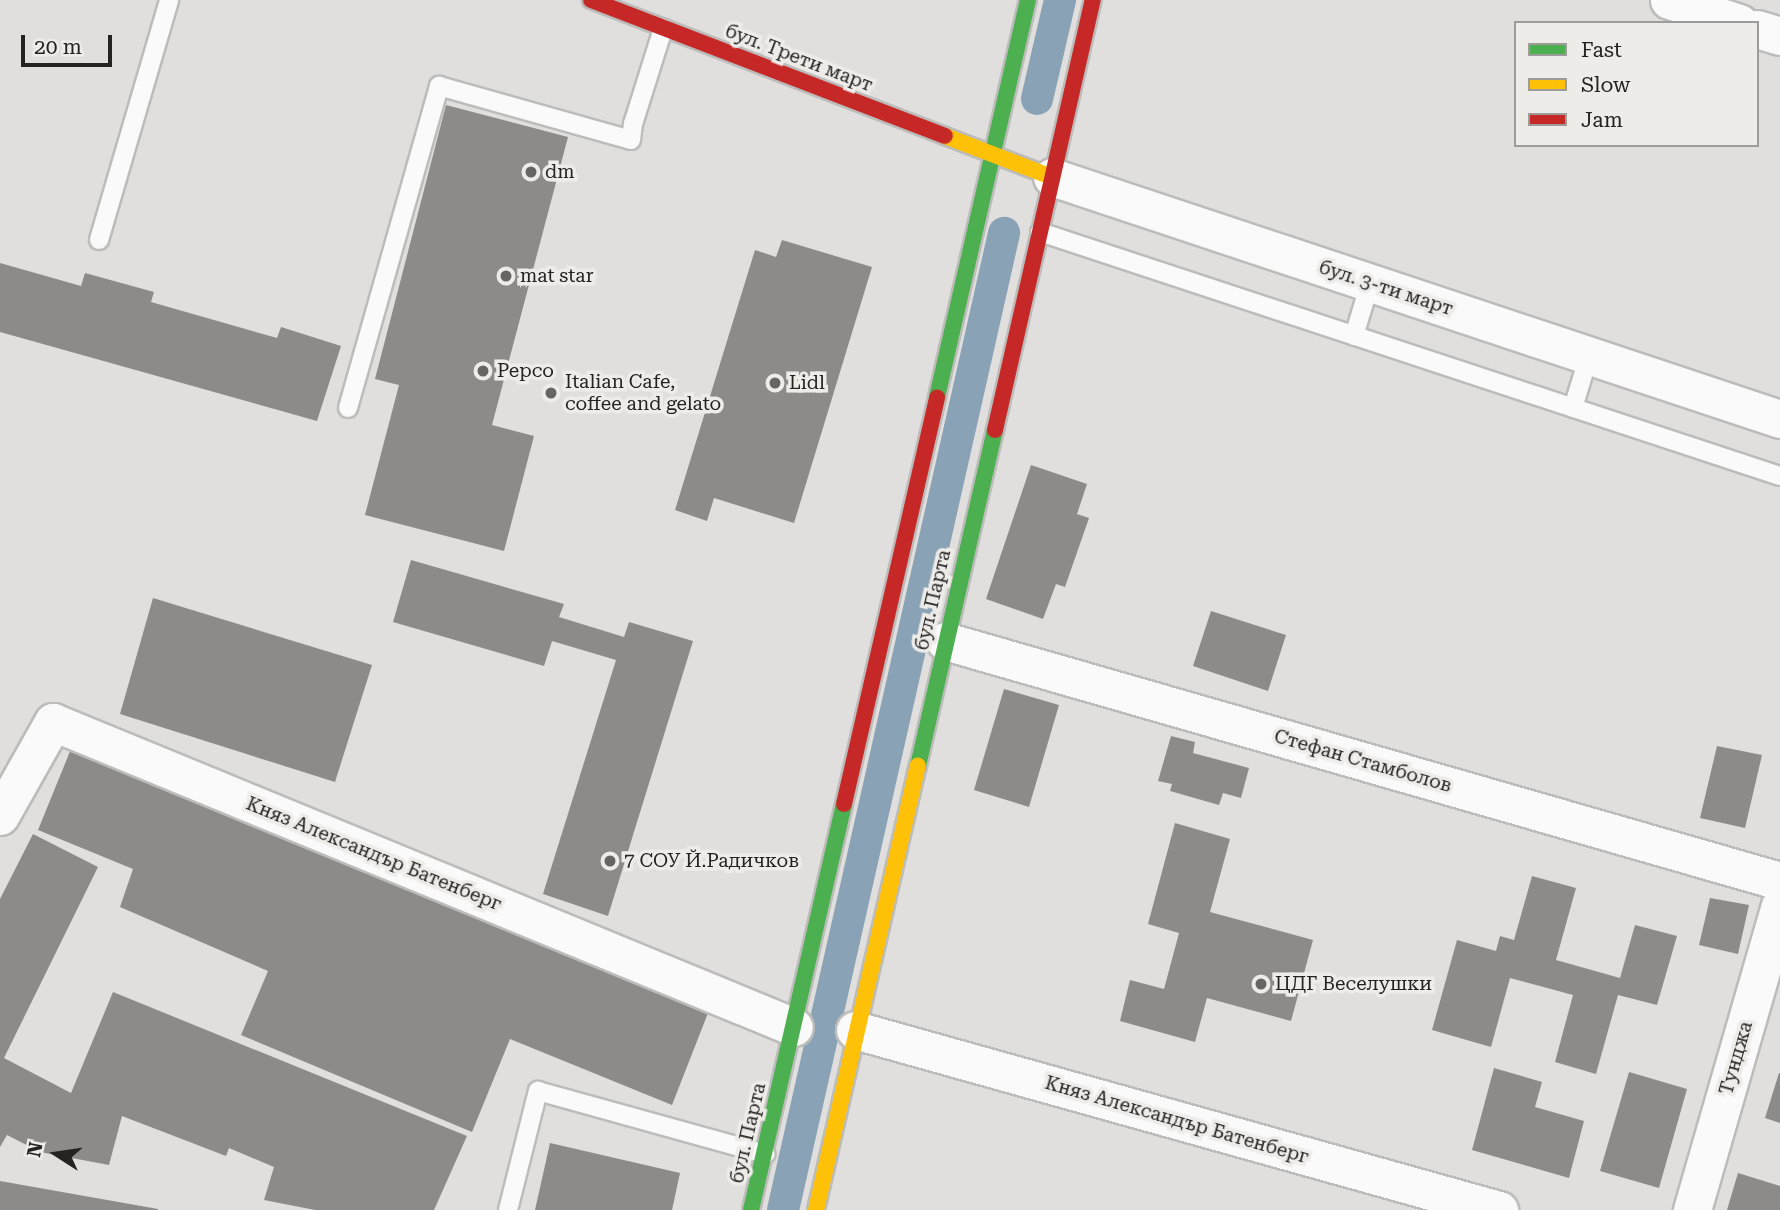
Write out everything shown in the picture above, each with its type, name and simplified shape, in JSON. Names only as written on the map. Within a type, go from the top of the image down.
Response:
[{"type":"main road","name":"бул. Трети март","points":[[591,0],[993,155]]},
{"type":"main road","name":"бул. Парта","points":[[751,1210],[1028,0]]},
{"type":"main road","name":"бул. Парта","points":[[816,1210],[855,1030],[1093,0]]},
{"type":"main road","name":"бул. 3-ти март","points":[[993,155],[1052,177]]},
{"type":"street","points":[[1669,0],[1733,21]]},
{"type":"street","points":[[1759,30],[1780,36]]},
{"type":"street","name":"бул. 3-ти март","points":[[1052,177],[1780,419]]},
{"type":"street","name":"Стефан Стамболов","points":[[945,641],[1780,881]]},
{"type":"street","name":"Княз Александър Батенберг","points":[[0,816],[53,722],[794,1027]]},
{"type":"street","name":"Тунджа","points":[[1692,1210],[1780,906]]},
{"type":"street","name":"Княз Александър Батенберг","points":[[855,1030],[1499,1210]]},
{"type":"lane","points":[[99,240],[169,0]]},
{"type":"lane","points":[[348,408],[439,86],[632,140],[633,124],[663,29]]},
{"type":"lane","points":[[1040,232],[1780,476]]},
{"type":"lane","points":[[1354,336],[1370,282]]},
{"type":"lane","points":[[1573,408],[1589,355]]},
{"type":"lane","points":[[508,1210],[538,1091],[765,1154]]},
{"type":"building","points":[[446,105],[568,137],[492,425],[534,436],[504,551],[365,515],[399,385],[375,379]]},
{"type":"building","name":"Lidl","points":[[782,240],[872,267],[794,523],[714,498],[707,521],[675,510],[755,250],[776,257]]},
{"type":"building","points":[[0,263],[81,286],[85,273],[154,292],[151,302],[277,338],[281,327],[341,346],[317,421],[0,332]]},
{"type":"building","points":[[1031,465],[1087,484],[1077,514],[1089,518],[1065,587],[1056,584],[1043,619],[986,599]]},
{"type":"building","points":[[411,560],[564,604],[559,617],[624,637],[629,622],[693,641],[608,916],[543,894],[616,660],[552,641],[544,666],[393,622]]},
{"type":"building","points":[[153,598],[372,665],[335,782],[120,714]]},
{"type":"building","points":[[1211,611],[1286,635],[1268,691],[1193,666]]},
{"type":"building","points":[[1004,689],[1059,705],[1029,807],[974,790]]},
{"type":"building","points":[[1171,736],[1195,742],[1193,753],[1249,768],[1241,798],[1223,793],[1219,805],[1170,791],[1172,784],[1158,781]]},
{"type":"building","points":[[73,744],[708,1013],[672,1105],[510,1039],[472,1132],[241,1035],[268,971],[120,907],[133,869],[38,830]]},
{"type":"building","points":[[1717,746],[1762,755],[1745,828],[1700,818]]},
{"type":"building","points":[[1175,823],[1230,839],[1210,912],[1313,940],[1291,1021],[1207,998],[1195,1042],[1120,1021],[1130,980],[1164,989],[1179,933],[1148,924]]},
{"type":"building","points":[[33,834],[98,867],[4,1058],[71,1093],[113,992],[467,1136],[434,1210],[315,1210],[264,1200],[274,1167],[229,1148],[226,1156],[122,1116],[109,1165],[40,1152],[7,1135],[0,1147],[0,899]]},
{"type":"building","points":[[1532,876],[1576,888],[1556,960],[1620,978],[1635,925],[1677,936],[1657,1005],[1618,995],[1596,1074],[1555,1062],[1573,995],[1510,978],[1491,1047],[1432,1030],[1457,940],[1496,951],[1500,936],[1514,940]]},
{"type":"building","points":[[1710,898],[1749,905],[1738,954],[1699,945]]},
{"type":"building","points":[[1494,1068],[1542,1082],[1535,1107],[1584,1121],[1569,1178],[1472,1150]]},
{"type":"building","points":[[1629,1072],[1687,1089],[1659,1188],[1600,1171]]},
{"type":"building","points":[[1780,1073],[1780,1123],[1765,1118]]},
{"type":"building","points":[[550,1143],[680,1173],[672,1210],[535,1210]]},
{"type":"building","points":[[1738,1173],[1780,1186],[1780,1210],[1727,1210]]},
{"type":"building","points":[[0,1181],[158,1209],[158,1210],[0,1210]]},
{"type":"waterway","points":[[1037,99],[1060,0]]},
{"type":"waterway","points":[[783,1210],[1004,233]]},
{"type":"traffic: fast","points":[[937,397],[1028,0]]},
{"type":"traffic: fast","points":[[918,766],[995,430]]},
{"type":"traffic: fast","points":[[751,1210],[844,804]]},
{"type":"traffic: slow","points":[[945,136],[1052,177]]},
{"type":"traffic: slow","points":[[816,1210],[918,766]]},
{"type":"traffic: jam","points":[[591,0],[945,136]]},
{"type":"traffic: jam","points":[[995,430],[1093,0]]},
{"type":"traffic: jam","points":[[844,804],[937,397]]},
{"type":"place","name":"dm","points":[[531,172]]},
{"type":"place","name":"mat star","points":[[506,276]]},
{"type":"place","name":"Pepco","points":[[483,371]]},
{"type":"place","name":"Lidl","points":[[775,383]]},
{"type":"place","name":"Italian Cafe, coffee and gelato","points":[[551,393]]},
{"type":"place","name":"7 СОУ Й.Радичков","points":[[610,861]]},
{"type":"place","name":"ЦДГ Веселушки","points":[[1261,984]]}]
